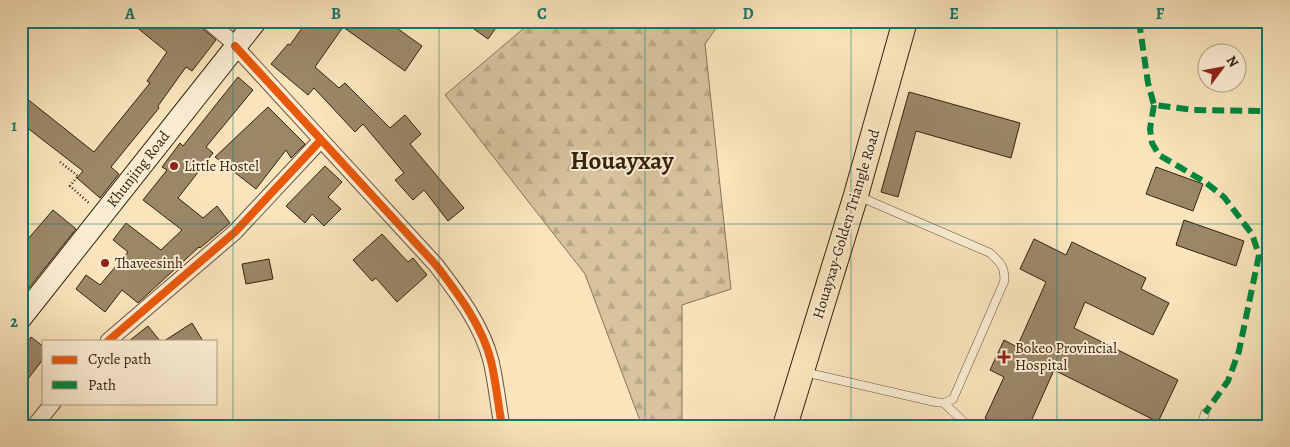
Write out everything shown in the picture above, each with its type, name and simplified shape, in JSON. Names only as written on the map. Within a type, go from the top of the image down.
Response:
[{"type":"main road","name":"Khunjing Road","points":[[21,318],[256,21]]},
{"type":"main road","name":"Houayxay-Golden Triangle Road","points":[[785,426],[856,195],[905,21]]},
{"type":"street","points":[[208,21],[236,46],[320,141],[436,265],[460,297],[477,325],[491,360],[502,426]]},
{"type":"street","points":[[109,340],[235,232],[320,141]]},
{"type":"street","points":[[34,426],[51,404]]},
{"type":"lane","points":[[856,195],[990,254],[1000,262],[1006,272],[1004,282],[958,393],[953,399],[944,403]]},
{"type":"lane","points":[[801,372],[944,403],[968,426]]},
{"type":"lane","points":[[1201,426],[1205,413]]},
{"type":"path","points":[[60,162],[78,176],[70,186],[102,215]]},
{"type":"green space","points":[[527,21],[721,21],[705,44],[731,289],[682,305],[682,426],[642,426],[585,274],[445,95],[523,29]]},
{"type":"building","points":[[129,21],[199,21],[202,28],[216,40],[192,71],[186,67],[158,106],[159,108],[111,167],[119,174],[100,198],[77,178],[83,171],[21,123],[21,94],[94,152],[150,83],[147,81],[167,52]]},
{"type":"building","points":[[307,21],[387,21],[422,46],[405,71],[343,27],[315,67],[339,88],[345,83],[390,128],[405,115],[421,134],[410,144],[464,208],[448,221],[424,190],[413,200],[395,180],[404,173],[363,124],[355,132],[314,88],[308,95],[271,64],[288,44],[290,45]]},
{"type":"building","points":[[463,21],[501,21],[488,39]]},
{"type":"building","points":[[238,77],[253,90],[206,147],[213,153],[178,198],[203,218],[217,206],[230,223],[199,247],[138,303],[122,290],[105,312],[76,289],[86,275],[100,285],[128,252],[113,240],[126,223],[161,250],[182,230],[143,200],[167,170],[162,167],[180,143],[183,146]]},
{"type":"building","points":[[909,92],[1020,123],[1011,158],[916,131],[898,197],[881,192]]},
{"type":"building","points":[[268,107],[305,144],[291,158],[286,150],[256,189],[215,157]]},
{"type":"building","points":[[325,166],[342,182],[328,197],[341,209],[324,226],[312,214],[305,223],[286,206]]},
{"type":"building","points":[[1156,167],[1203,184],[1193,211],[1146,194]]},
{"type":"building","points":[[53,210],[76,229],[21,298],[21,247]]},
{"type":"building","points":[[1184,220],[1244,241],[1236,266],[1176,245]]},
{"type":"building","points":[[382,234],[408,262],[413,258],[427,275],[397,302],[376,278],[372,281],[353,260]]},
{"type":"building","points":[[1034,239],[1066,255],[1072,242],[1146,278],[1141,289],[1169,303],[1153,335],[1085,302],[1074,328],[1178,380],[1158,422],[1054,370],[1029,426],[1001,426],[985,418],[1004,377],[990,370],[1004,340],[1017,347],[1046,282],[1020,269]]},
{"type":"building","points":[[269,259],[273,279],[246,284],[242,264]]},
{"type":"building","points":[[192,323],[202,340],[166,340]]},
{"type":"building","points":[[148,326],[159,340],[130,340]]},
{"type":"building","points":[[31,337],[42,345],[42,361],[21,388],[21,351]]},
{"type":"marked path","points":[[1139,21],[1148,83],[1154,105],[1194,110],[1269,111]]},
{"type":"marked path","points":[[1154,105],[1150,129],[1152,143],[1159,155],[1205,182],[1224,197],[1252,234],[1259,255],[1239,351],[1228,381],[1205,413]]},
{"type":"cycle path","points":[[235,46],[436,265],[461,299],[482,335],[487,348],[493,369],[502,426]]},
{"type":"cycle path","points":[[109,340],[235,232],[320,141]]},
{"type":"place","name":"Little Hostel","points":[[174,166]]},
{"type":"place","name":"Thaveesinh","points":[[105,263]]},
{"type":"place","name":"Bokeo Provincial Hospital","points":[[1004,357]]},
{"type":"district","name":"Houayxay","points":[[622,160]]}]
